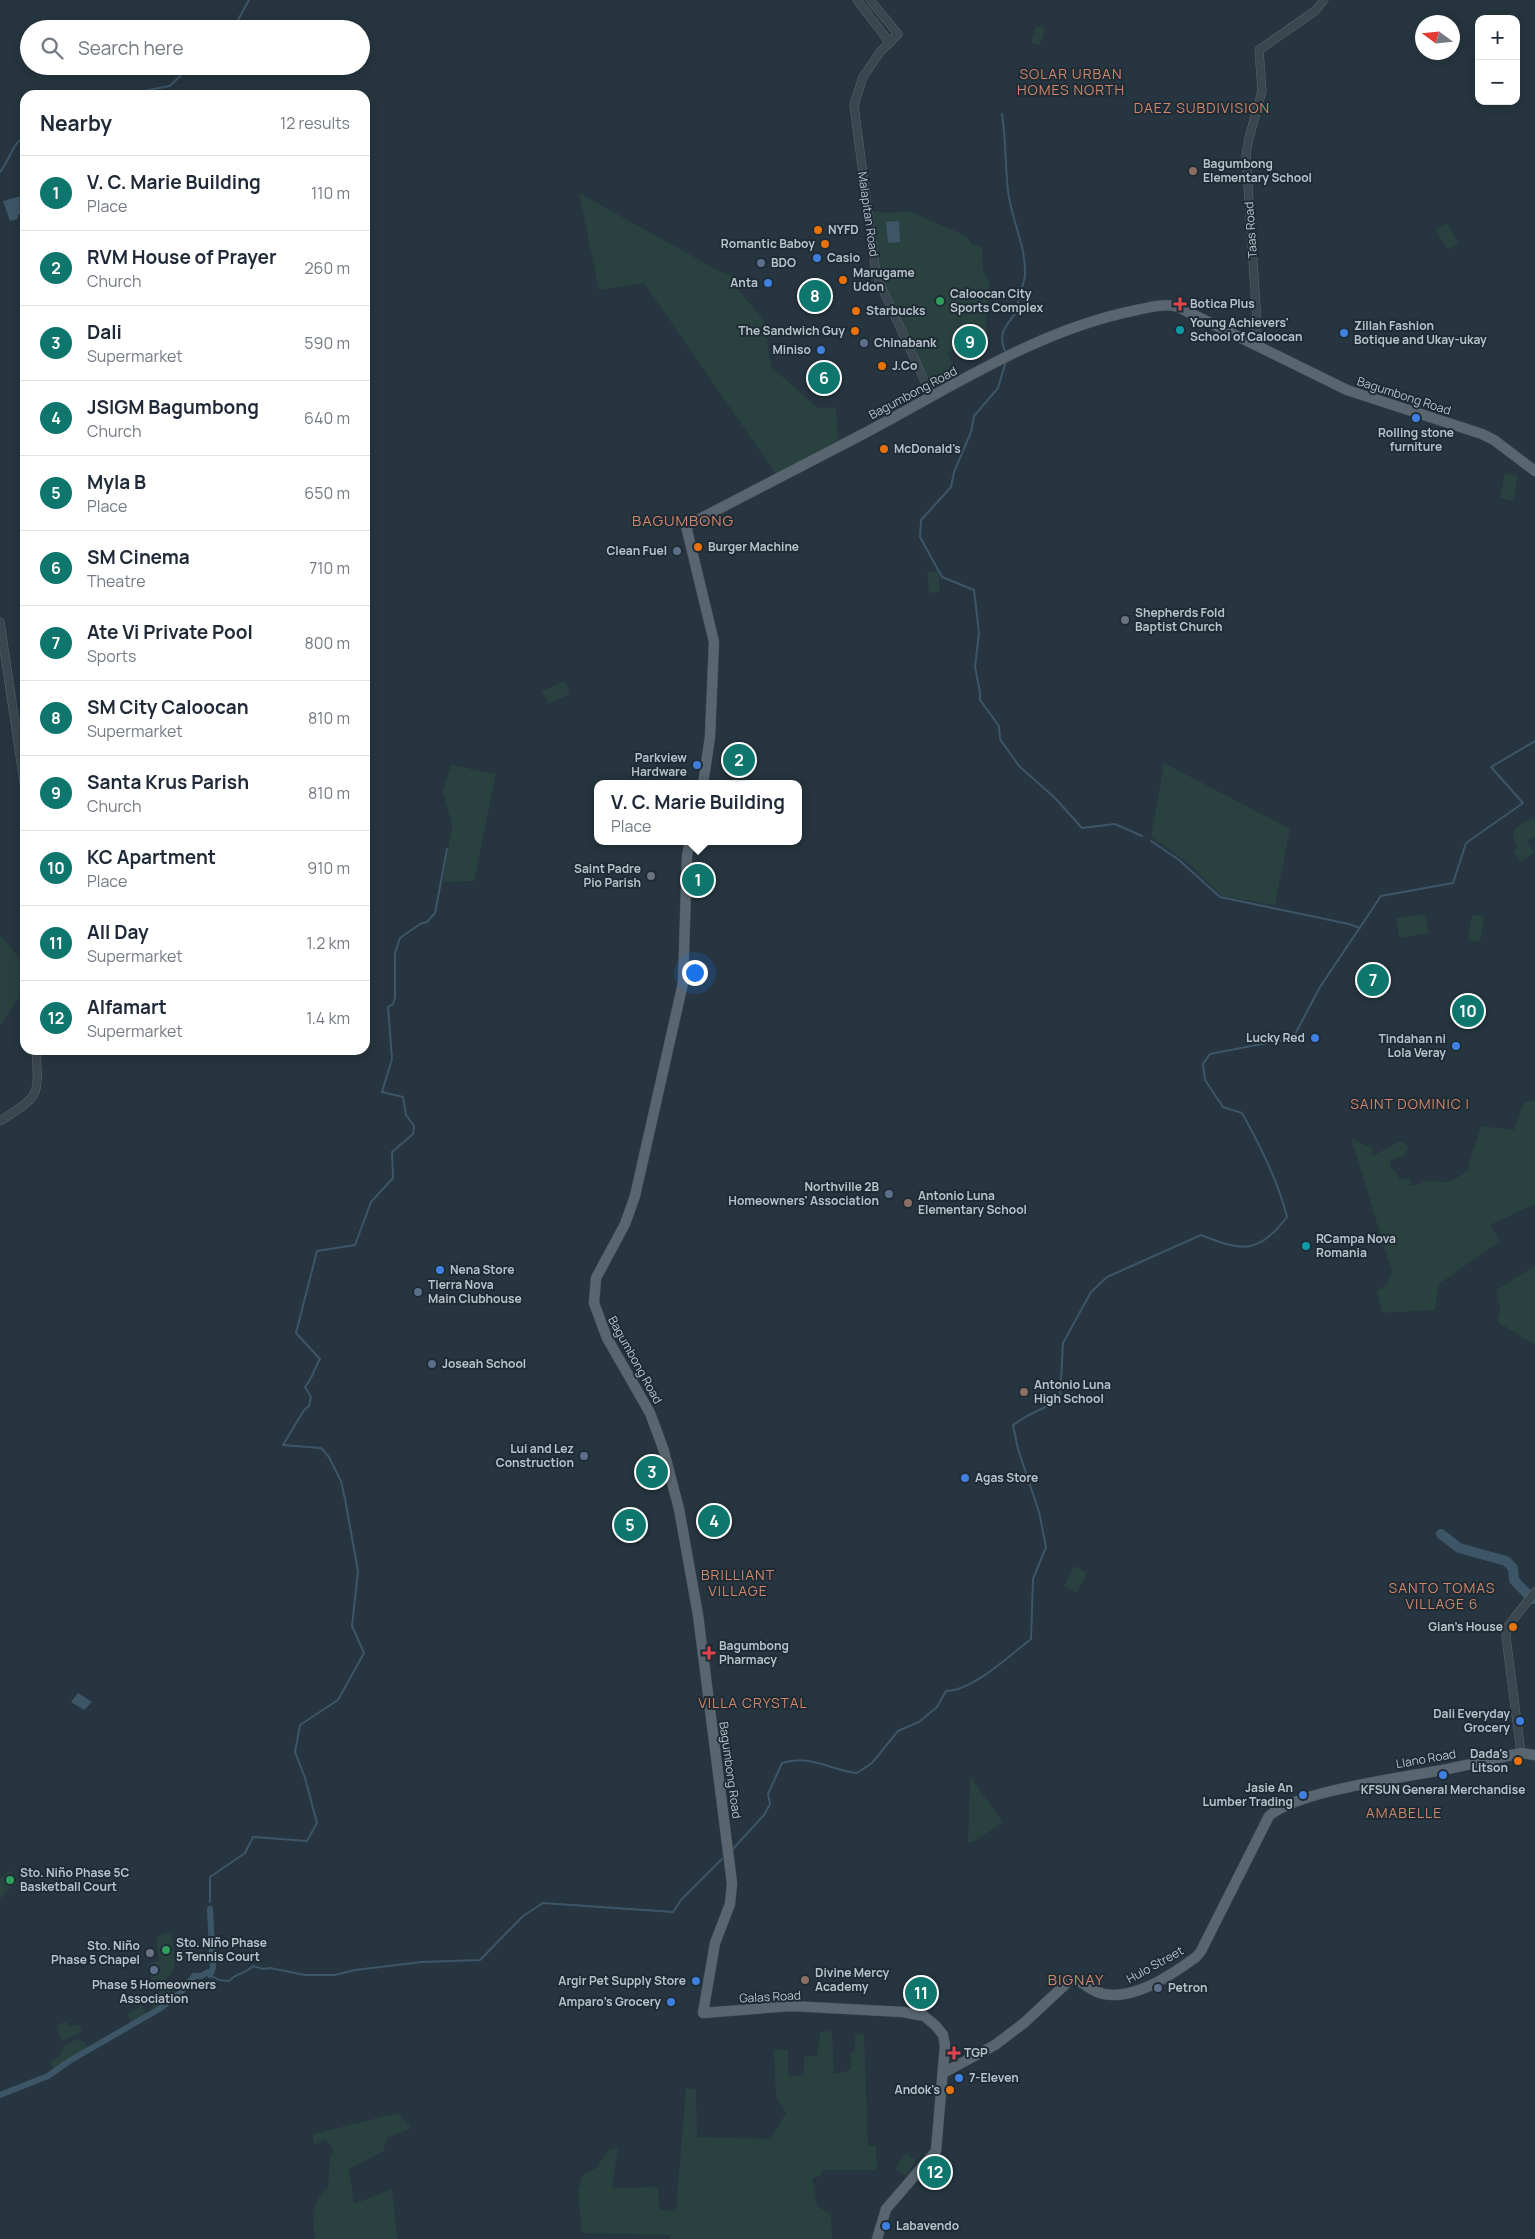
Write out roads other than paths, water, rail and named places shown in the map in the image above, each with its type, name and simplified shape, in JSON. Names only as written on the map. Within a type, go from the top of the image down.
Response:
[{"type":"main road","name":"Bagumbong Road","points":[[704,780],[710,737],[714,642],[686,526],[1008,357],[1042,340],[1098,318],[1169,304],[1178,307],[1354,393],[1482,434],[1535,471]]},
{"type":"main road","name":"Bagumbong Road","points":[[689,845],[687,856],[682,983],[676,1018],[635,1196],[625,1224],[600,1269],[593,1297],[597,1316],[607,1338],[641,1394],[658,1431],[679,1509],[698,1615],[732,1883],[730,1904],[715,1943],[703,2014]]},
{"type":"main road","name":"Llano Road","points":[[1322,1795],[1389,1779],[1522,1753],[1535,1755]]},
{"type":"main road","name":"Hulo Street","points":[[943,2073],[995,2045],[1024,2022],[1069,1981],[1078,1981],[1104,1994],[1122,1995],[1138,1991],[1190,1962],[1201,1951],[1269,1816],[1283,1806],[1322,1795]]},
{"type":"main road","name":"Galas Road","points":[[703,2014],[791,2006],[911,2013],[930,2020],[943,2035],[945,2045],[943,2073],[934,2154],[886,2209],[877,2239]]},
{"type":"street","points":[[857,0],[890,43]]},
{"type":"street","name":"Malapitan Road","points":[[870,0],[898,34],[880,52],[863,77],[855,96],[854,121],[876,273],[932,397]]},
{"type":"street","name":"Taas Road","points":[[1256,346],[1257,321],[1246,155],[1262,91],[1259,50],[1315,12],[1324,0]]},
{"type":"street","points":[[0,622],[20,756]]},
{"type":"street","points":[[0,1121],[33,1098],[37,1091],[36,1055]]},
{"type":"street","points":[[1522,1753],[1506,1637],[1508,1626],[1531,1597]]},
{"type":"water","points":[[20,196],[20,214],[18,215],[18,219],[10,221],[3,201]]},
{"type":"water","points":[[899,221],[900,242],[888,243],[886,222]]},
{"type":"water","points":[[78,1693],[92,1702],[84,1710],[71,1702]]},
{"type":"waterway","points":[[238,20],[249,0]]},
{"type":"waterway","points":[[148,90],[170,86],[181,75]]},
{"type":"waterway","points":[[1002,114],[1008,191],[1025,264],[1025,278],[1018,304]]},
{"type":"waterway","points":[[0,172],[20,140]]},
{"type":"waterway","points":[[1006,354],[1002,335],[1018,310]]},
{"type":"waterway","points":[[1006,361],[998,388],[974,416],[971,432],[954,472],[951,487],[921,520],[920,537],[942,577],[974,590],[979,633],[975,667],[980,700],[999,726],[1000,739],[1019,766],[1055,798],[1082,828],[1115,824],[1142,836]]},
{"type":"waterway","points":[[731,1851],[764,1815],[770,1804],[768,1794],[782,1763],[802,1760],[811,1761],[857,1773],[872,1763],[898,1731],[919,1722],[937,1707],[946,1691],[957,1689],[979,1679],[1031,1639],[1033,1579],[1046,1547],[1039,1512],[1018,1449],[1013,1425],[1060,1400],[1063,1343],[1091,1292],[1107,1277],[1201,1235],[1228,1245],[1249,1246],[1267,1238],[1287,1217],[1274,1177],[1249,1125],[1242,1113],[1223,1107],[1205,1080],[1203,1064],[1210,1054],[1293,1038],[1320,987],[1381,896],[1453,883],[1466,843],[1523,803],[1491,767],[1535,741]]},
{"type":"waterway","points":[[1151,841],[1179,860],[1220,897],[1349,924],[1360,928]]},
{"type":"waterway","points":[[210,1902],[210,1877],[245,1853],[253,1837],[307,1841],[317,1823],[305,1778],[295,1752],[300,1725],[338,1700],[364,1653],[352,1626],[358,1571],[341,1481],[329,1457],[321,1448],[283,1445],[304,1410],[309,1406],[311,1397],[305,1387],[320,1359],[296,1333],[317,1251],[355,1245],[371,1202],[393,1178],[392,1152],[413,1134],[414,1126],[406,1115],[403,1097],[382,1092],[392,1059],[388,1007],[393,1004],[395,998],[395,953],[400,938],[420,924],[427,922],[435,913],[447,849]]},
{"type":"waterway","points":[[1441,1534],[1459,1548],[1506,1561],[1513,1568],[1514,1580],[1532,1599],[1535,1599]]},
{"type":"waterway","points":[[210,1975],[219,1980],[229,1981],[253,1966],[305,1975],[335,1975],[355,1970],[422,1962],[480,1960],[523,1916],[543,1903],[673,1912],[681,1900],[722,1859]]},
{"type":"waterway","points":[[0,2095],[48,2076],[71,2060],[161,2008],[182,1991],[194,1976],[201,1976],[208,1972],[210,1975],[213,1968],[210,1909]]},
{"type":"place","name":"Bagumbong Elementary School","points":[[1193,171]]},
{"type":"place","name":"NYFD","points":[[818,230]]},
{"type":"place","name":"Romantic Baboy","points":[[825,244]]},
{"type":"place","name":"Casio","points":[[817,258]]},
{"type":"place","name":"BDO","points":[[761,263]]},
{"type":"place","name":"Marugame Udon","points":[[843,280]]},
{"type":"place","name":"Anta","points":[[768,283]]},
{"type":"place","name":"SM City Caloocan","points":[[815,296]]},
{"type":"place","name":"Caloocan City Sports Complex","points":[[940,301]]},
{"type":"place","name":"Botica Plus","points":[[1180,304]]},
{"type":"place","name":"Starbucks","points":[[856,311]]},
{"type":"place","name":"Young Achievers' School of Caloocan","points":[[1180,330]]},
{"type":"place","name":"The Sandwich Guy","points":[[855,331]]},
{"type":"place","name":"Zillah Fashion Botique and Ukay-ukay","points":[[1344,333]]},
{"type":"place","name":"Santa Krus Parish","points":[[970,342]]},
{"type":"place","name":"Chinabank","points":[[864,343]]},
{"type":"place","name":"Miniso","points":[[821,350]]},
{"type":"place","name":"J.Co","points":[[882,366]]},
{"type":"place","name":"SM Cinema","points":[[824,378]]},
{"type":"place","name":"Rolling stone furniture","points":[[1416,418]]},
{"type":"place","name":"McDonald's","points":[[884,449]]},
{"type":"place","name":"Burger Machine","points":[[698,547]]},
{"type":"place","name":"Clean Fuel","points":[[677,551]]},
{"type":"place","name":"Shepherds Fold Baptist Church","points":[[1125,620]]},
{"type":"place","name":"RVM House of Prayer","points":[[739,760]]},
{"type":"place","name":"Parkview Hardware","points":[[697,765]]},
{"type":"place","name":"Saint Padre Pio Parish","points":[[651,876]]},
{"type":"place","name":"V. C. Marie Building","points":[[698,880]]},
{"type":"place","name":"Ate Vi Private Pool","points":[[1373,980]]},
{"type":"place","name":"KC Apartment","points":[[1468,1011]]},
{"type":"place","name":"Lucky Red","points":[[1315,1038]]},
{"type":"place","name":"Tindahan ni Lola Veray","points":[[1456,1046]]},
{"type":"place","name":"Northville 2B Homeowners' Association","points":[[889,1194]]},
{"type":"place","name":"Antonio Luna Elementary School","points":[[908,1203]]},
{"type":"place","name":"RCampa Nova Romania","points":[[1306,1246]]},
{"type":"place","name":"Nena Store","points":[[440,1270]]},
{"type":"place","name":"Tierra Nova Main Clubhouse","points":[[418,1292]]},
{"type":"place","name":"Joseah School","points":[[432,1364]]},
{"type":"place","name":"Antonio Luna High School","points":[[1024,1392]]},
{"type":"place","name":"Lui and Lez Construction","points":[[584,1456]]},
{"type":"place","name":"Dali","points":[[652,1472]]},
{"type":"place","name":"Agas Store","points":[[965,1478]]},
{"type":"place","name":"JSIGM Bagumbong","points":[[714,1521]]},
{"type":"place","name":"Myla B","points":[[630,1525]]},
{"type":"place","name":"Gian's House","points":[[1513,1627]]},
{"type":"place","name":"Bagumbong Pharmacy","points":[[709,1653]]},
{"type":"place","name":"Dali Everyday Grocery","points":[[1520,1721]]},
{"type":"place","name":"Dada's Litson","points":[[1518,1761]]},
{"type":"place","name":"KFSUN General Merchandise","points":[[1443,1775]]},
{"type":"place","name":"Jasie An Lumber Trading","points":[[1303,1795]]},
{"type":"place","name":"Sto. Niño Phase 5C Basketball Court","points":[[10,1880]]},
{"type":"place","name":"Sto. Niño Phase 5 Tennis Court","points":[[166,1950]]},
{"type":"place","name":"Sto. Niño Phase 5 Chapel","points":[[150,1953]]},
{"type":"place","name":"Phase 5 Homeowners Association","points":[[154,1970]]},
{"type":"place","name":"Divine Mercy Academy","points":[[805,1980]]},
{"type":"place","name":"Argir Pet Supply Store","points":[[696,1981]]},
{"type":"place","name":"Petron","points":[[1158,1988]]},
{"type":"place","name":"All Day","points":[[921,1993]]},
{"type":"place","name":"Amparo's Grocery","points":[[671,2002]]},
{"type":"place","name":"TGP","points":[[954,2053]]},
{"type":"place","name":"7-Eleven","points":[[959,2078]]},
{"type":"place","name":"Andok's","points":[[950,2090]]},
{"type":"place","name":"Alfamart","points":[[935,2172]]},
{"type":"place","name":"Labavendo","points":[[886,2226]]},
{"type":"district","name":"SOLAR URBAN HOMES NORTH","points":[[1071,82]]},
{"type":"district","name":"DAEZ SUBDIVISION","points":[[1202,108]]},
{"type":"district","name":"BAGUMBONG","points":[[683,521]]},
{"type":"district","name":"SAINT DOMINIC I","points":[[1410,1104]]},
{"type":"district","name":"BRILLIANT VILLAGE","points":[[738,1584]]},
{"type":"district","name":"SANTO TOMAS VILLAGE 6","points":[[1442,1596]]},
{"type":"district","name":"VILLA CRYSTAL","points":[[753,1703]]},
{"type":"district","name":"AMABELLE","points":[[1404,1813]]},
{"type":"district","name":"BIGNAY","points":[[1076,1980]]}]
